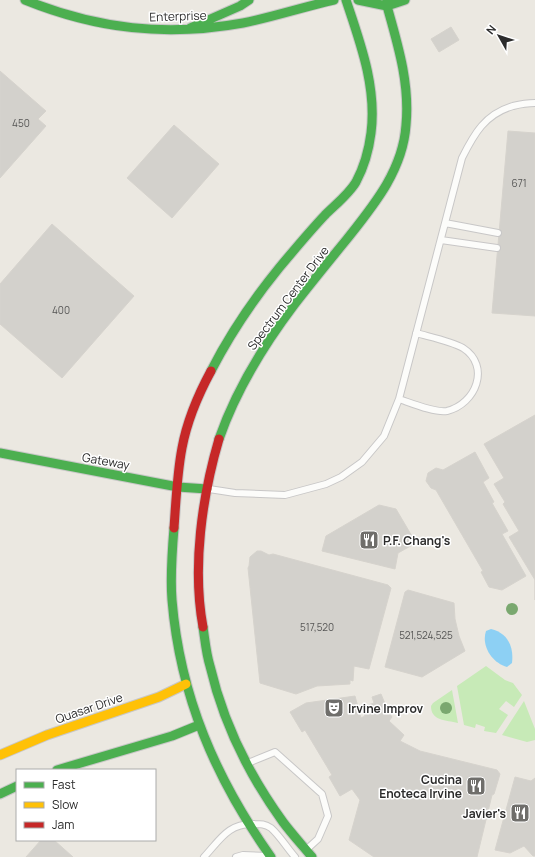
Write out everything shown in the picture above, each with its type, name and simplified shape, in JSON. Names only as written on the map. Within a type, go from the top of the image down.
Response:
[{"type":"main road","name":"Enterprise","points":[[25,0],[69,16],[112,25],[148,29],[190,28],[242,23],[334,0]]},
{"type":"main road","points":[[190,28],[240,6],[249,0]]},
{"type":"main road","name":"Spectrum Center Drive","points":[[271,856],[246,824],[237,809],[199,725],[186,684],[176,635],[172,600],[172,544],[184,440],[201,393],[222,352],[253,303],[300,244],[354,184],[362,168],[368,149],[371,131],[371,94],[360,42],[346,0]]},
{"type":"main road","points":[[358,0],[387,3],[406,0]]},
{"type":"main road","name":"Spectrum Center Drive","points":[[309,854],[283,822],[262,792],[246,764],[227,723],[215,689],[203,636],[199,600],[198,563],[200,528],[215,450],[232,407],[248,374],[278,328],[379,198],[396,167],[406,133],[408,98],[403,64],[387,3]]},
{"type":"main road","name":"Gateway","points":[[0,453],[178,487],[207,489]]},
{"type":"main road","name":"Quasar Drive","points":[[0,755],[47,735],[159,697],[186,684]]},
{"type":"main road","points":[[60,769],[172,736],[199,725]]},
{"type":"main road","points":[[0,794],[16,786]]},
{"type":"lane","points":[[207,489],[235,493],[285,495],[326,484],[362,462],[384,436],[399,399],[462,158],[481,126],[490,117],[499,111],[528,103],[535,103]]},
{"type":"lane","points":[[445,223],[498,233]]},
{"type":"lane","points":[[441,240],[497,248]]},
{"type":"lane","points":[[399,399],[427,408],[446,411],[455,408],[469,398],[474,390],[478,378],[477,364],[463,348],[416,333]]},
{"type":"lane","points":[[246,764],[275,752],[322,794],[328,816],[318,839],[309,854]]},
{"type":"lane","points":[[204,857],[229,830],[235,826],[246,824],[265,824],[274,832],[295,857]]},
{"type":"lane","points":[[236,857],[271,856]]},
{"type":"green space","points":[[486,666],[505,680],[513,683],[522,695],[514,707],[506,701],[499,709],[508,715],[496,733],[484,731],[485,727],[476,724],[475,728],[464,725],[457,686]]},
{"type":"green space","points":[[452,690],[458,723],[436,717],[431,706]]},
{"type":"green space","points":[[524,701],[535,729],[535,740],[527,742],[502,735]]},
{"type":"water","points":[[491,629],[506,637],[511,646],[512,663],[507,667],[492,658],[486,648],[486,631]]},
{"type":"building","points":[[451,27],[459,40],[439,52],[431,39]]},
{"type":"building","points":[[0,71],[46,111],[38,119],[46,126],[0,178]]},
{"type":"building","points":[[174,125],[219,164],[172,218],[127,178]]},
{"type":"building","points":[[508,131],[535,133],[535,316],[492,313]]},
{"type":"building","points":[[52,224],[134,296],[62,378],[0,324],[0,284]]},
{"type":"building","points":[[535,415],[535,580],[509,537],[519,531],[503,504],[505,502],[494,484],[504,478],[484,444]]},
{"type":"building","points":[[475,452],[489,478],[483,482],[494,502],[492,503],[508,531],[502,534],[526,576],[502,590],[489,587],[481,572],[483,571],[436,490],[431,488],[426,481],[428,473],[436,468],[443,470]]},
{"type":"building","name":"P.F. Chang's","points":[[379,505],[396,509],[416,543],[398,553],[395,569],[322,551],[326,536]]},
{"type":"building","points":[[257,551],[388,585],[391,588],[369,669],[354,666],[353,681],[350,680],[350,684],[317,686],[296,694],[260,683],[248,568],[250,557]]},
{"type":"building","points":[[408,590],[454,603],[455,619],[459,636],[465,651],[422,677],[385,667],[405,592]]},
{"type":"building","points":[[381,694],[392,717],[389,721],[404,735],[400,741],[420,751],[497,770],[500,774],[494,794],[492,795],[477,857],[374,857],[349,840],[360,800],[352,789],[340,796],[329,777],[332,775],[305,730],[302,732],[290,712],[306,703],[355,696],[361,718],[365,716],[362,707],[374,703],[372,697]]},
{"type":"building","name":"Javier's","points":[[515,777],[531,781],[535,778],[535,856],[533,856],[524,846],[510,853],[495,850]]},
{"type":"building","points":[[40,841],[55,841],[73,857],[26,857]]},
{"type":"traffic: fast","points":[[25,0],[52,10],[105,24],[159,30],[214,27],[243,23],[334,0]]},
{"type":"traffic: fast","points":[[190,28],[240,6],[249,0]]},
{"type":"traffic: fast","points":[[211,371],[242,318],[260,292],[307,234],[350,191],[364,164],[371,133],[372,99],[362,48],[346,0]]},
{"type":"traffic: fast","points":[[358,0],[387,6],[405,0]]},
{"type":"traffic: fast","points":[[219,439],[242,386],[261,352],[294,305],[377,200],[386,186],[399,157],[404,141],[406,125],[407,110],[405,80],[387,6],[387,0]]},
{"type":"traffic: fast","points":[[0,453],[178,487],[207,489]]},
{"type":"traffic: fast","points":[[174,528],[171,591],[176,636],[192,703],[204,736],[233,798],[271,857]]},
{"type":"traffic: fast","points":[[203,627],[215,687],[230,728],[248,767],[286,826],[312,857]]},
{"type":"traffic: fast","points":[[60,769],[172,736],[199,725]]},
{"type":"traffic: fast","points":[[0,794],[16,786]]},
{"type":"traffic: slow","points":[[0,755],[47,735],[159,697],[186,684]]},
{"type":"traffic: jam","points":[[174,528],[180,458],[184,438],[194,408],[211,371]]},
{"type":"traffic: jam","points":[[203,627],[198,580],[200,532],[208,484],[219,439]]},
{"type":"place","name":"P.F. Chang's","points":[[369,540]]},
{"type":"place","name":"Irvine Improv","points":[[334,708]]},
{"type":"place","name":"Cucina Enoteca Irvine","points":[[476,786]]},
{"type":"place","name":"Javier's","points":[[520,813]]}]
